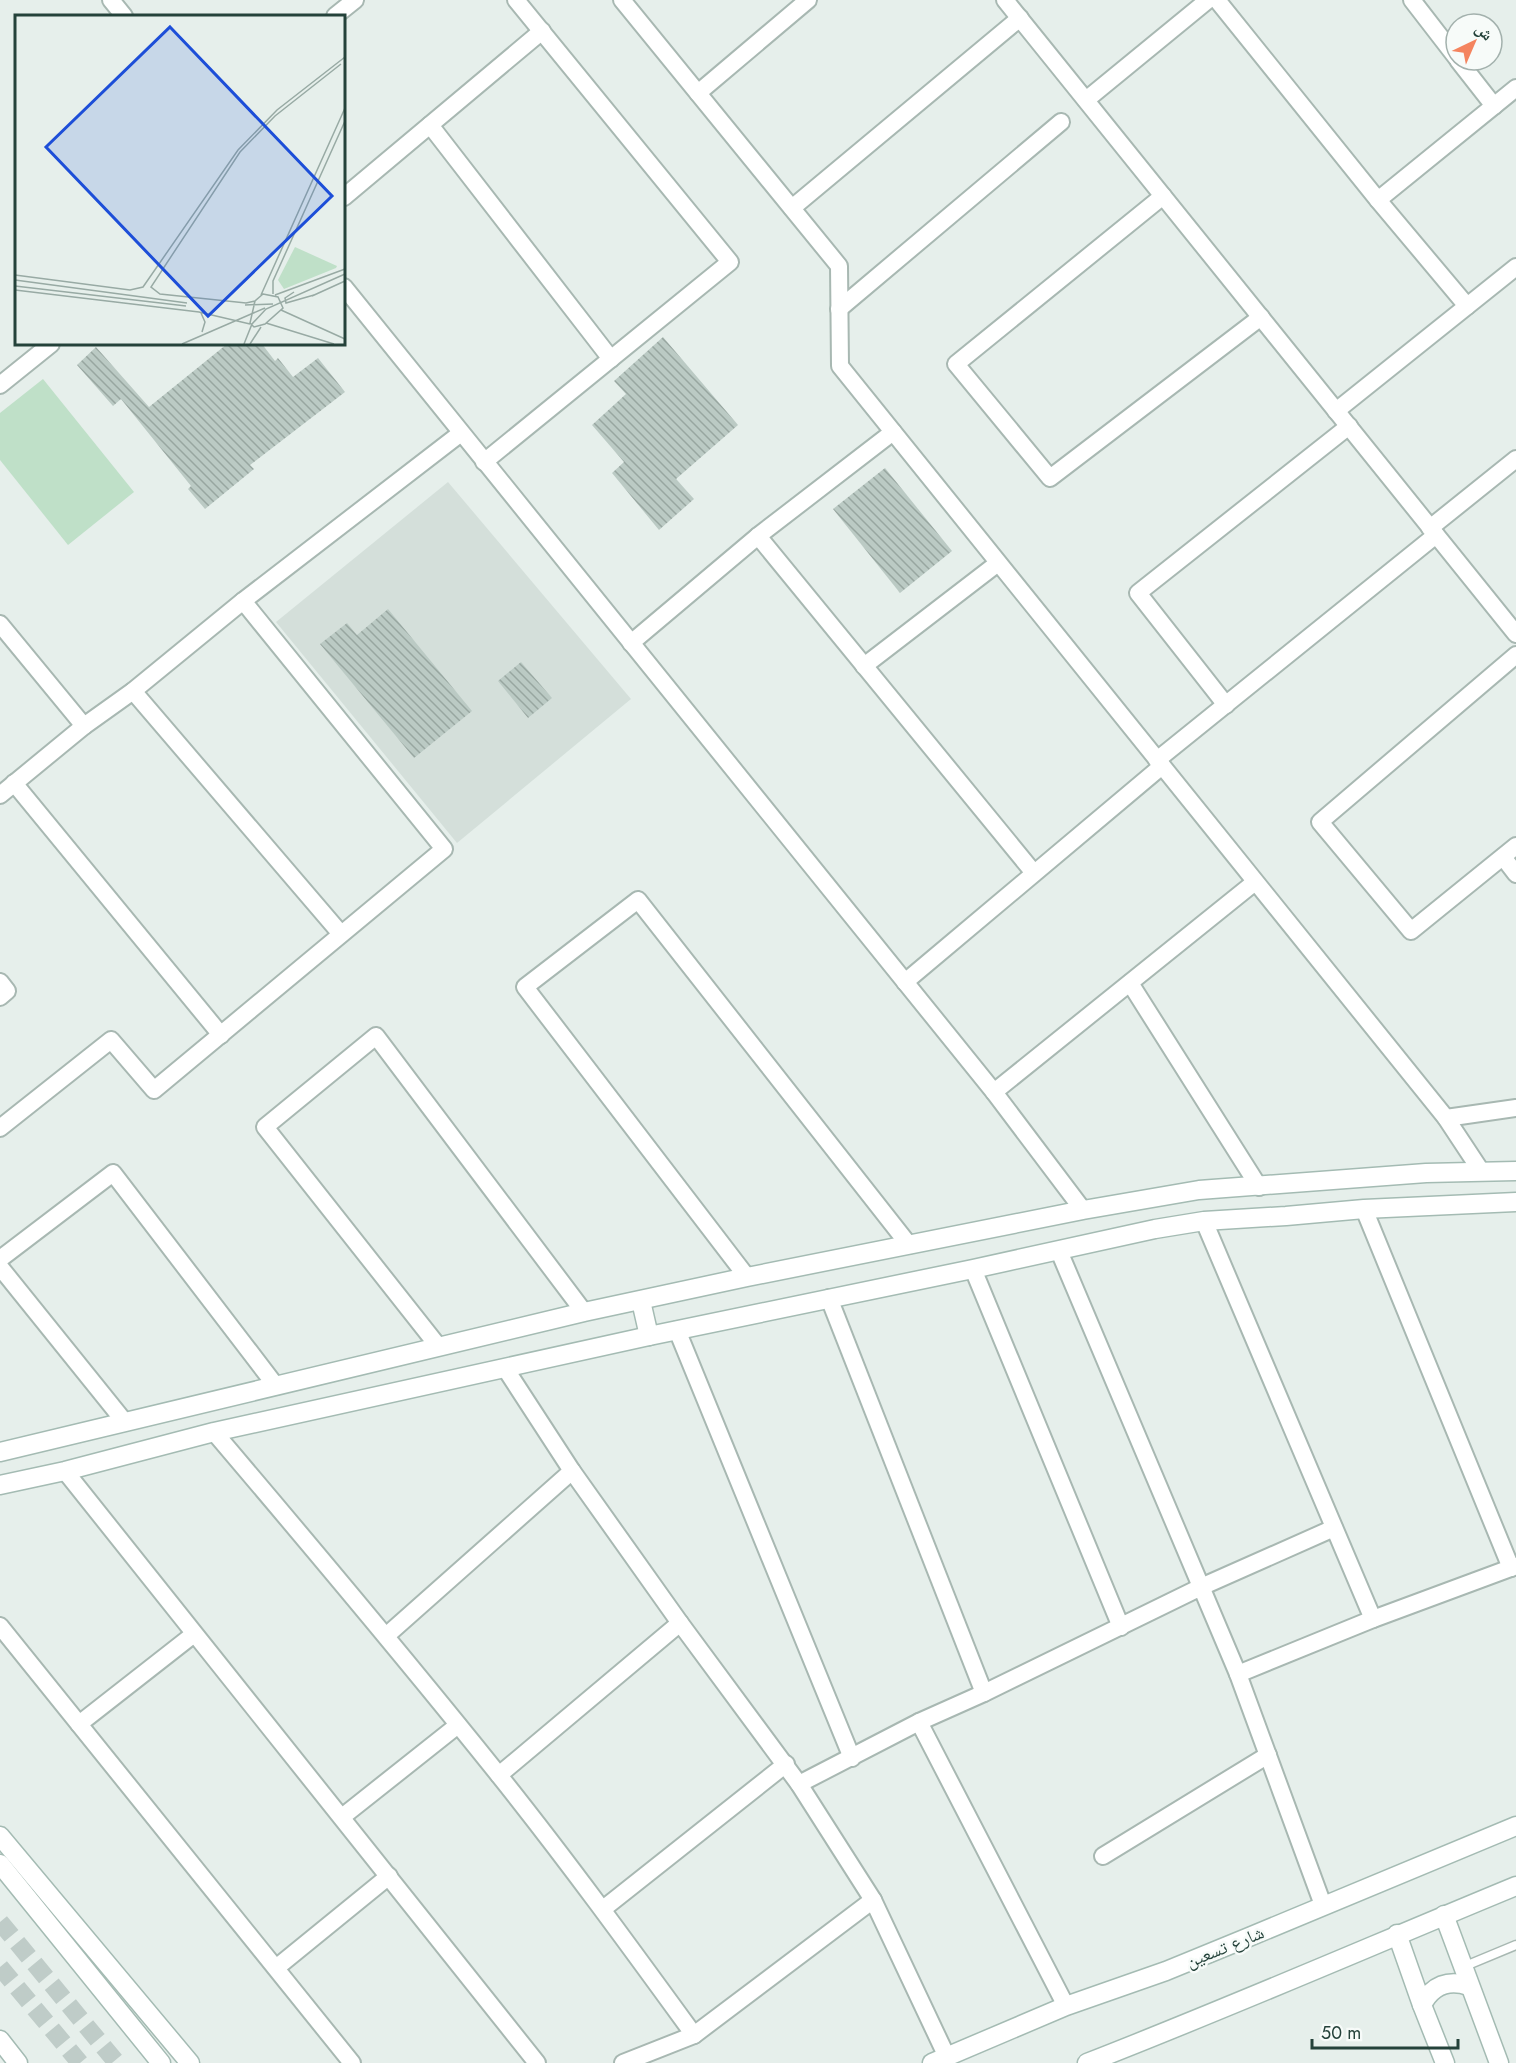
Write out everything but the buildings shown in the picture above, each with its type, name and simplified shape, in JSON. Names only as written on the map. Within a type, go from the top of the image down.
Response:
[{"type":"main road","points":[[0,1452],[584,1312],[1083,1210],[1199,1190],[1426,1173],[1516,1171]]},
{"type":"main road","points":[[0,1485],[65,1471],[214,1432],[649,1336],[1155,1229],[1204,1221],[1364,1209],[1514,1206]]},
{"type":"main road","points":[[641,1301],[649,1336]]},
{"type":"main road","name":"شارع تسعين","points":[[939,2060],[1066,2006],[1166,1971],[1516,1826]]},
{"type":"main road","points":[[0,1836],[190,2063]]},
{"type":"main road","points":[[0,1864],[161,2063]]},
{"type":"main road","points":[[1087,2063],[1265,1992],[1397,1934],[1516,1886]]},
{"type":"main road","points":[[1444,1915],[1499,2063]]},
{"type":"main road","points":[[1397,1934],[1445,2063]]},
{"type":"main road","points":[[1422,2005],[1431,1991],[1438,1986],[1454,1983],[1469,1986]]},
{"type":"main road","points":[[0,2040],[18,2063]]},
{"type":"street","points":[[336,15],[355,0]]},
{"type":"street","points":[[484,462],[730,262],[516,0]]},
{"type":"street","points":[[622,0],[839,266],[840,366],[1446,1119],[1481,1171]]},
{"type":"street","points":[[698,93],[808,0]]},
{"type":"street","points":[[1005,0],[1516,634]]},
{"type":"street","points":[[1086,100],[1208,0]]},
{"type":"street","points":[[1217,0],[1378,200],[1467,306]]},
{"type":"street","points":[[1412,0],[1444,42]]},
{"type":"street","points":[[792,208],[1020,18]]},
{"type":"street","points":[[345,196],[542,31]]},
{"type":"street","points":[[1467,72],[1494,106]]},
{"type":"street","points":[[1378,200],[1516,88]]},
{"type":"street","points":[[839,309],[1061,122]]},
{"type":"street","points":[[430,125],[611,359]]},
{"type":"street","points":[[1163,196],[956,364],[1050,478],[1261,317]]},
{"type":"street","points":[[1336,411],[1516,267]]},
{"type":"street","points":[[345,288],[994,1092],[1083,1210]]},
{"type":"street","points":[[0,385],[50,345]]},
{"type":"street","points":[[1226,705],[1138,593],[1348,426]]},
{"type":"street","points":[[631,643],[758,536],[893,432]]},
{"type":"street","points":[[0,795],[243,601],[461,433]]},
{"type":"street","points":[[905,982],[1516,459]]},
{"type":"street","points":[[758,536],[1034,873]]},
{"type":"street","points":[[864,666],[998,563]]},
{"type":"street","points":[[0,1128],[111,1040],[154,1090],[444,849],[243,601]]},
{"type":"street","points":[[0,624],[84,726]]},
{"type":"street","points":[[1516,655],[1320,822],[1411,931],[1516,846]]},
{"type":"street","points":[[133,691],[341,934]]},
{"type":"street","points":[[14,783],[221,1035]]},
{"type":"street","points":[[1503,857],[1516,874]]},
{"type":"street","points":[[994,1092],[1255,882]]},
{"type":"street","points":[[747,1277],[525,987],[638,900],[909,1245]]},
{"type":"street","points":[[0,982],[8,991],[0,997]]},
{"type":"street","points":[[1130,983],[1259,1187]]},
{"type":"street","points":[[438,1346],[265,1127],[376,1036],[584,1312]]},
{"type":"street","points":[[1446,1119],[1516,1108]]},
{"type":"street","points":[[0,1259],[113,1173],[276,1386]]},
{"type":"street","points":[[1238,1674],[1373,1619],[1514,1567],[1364,1209]]},
{"type":"street","points":[[1204,1221],[1373,1619]]},
{"type":"street","points":[[1059,1251],[1238,1674],[1323,1905]]},
{"type":"street","points":[[0,1267],[124,1421]]},
{"type":"street","points":[[973,1269],[1121,1627]]},
{"type":"street","points":[[829,1298],[984,1694]]},
{"type":"street","points":[[677,1330],[852,1758]]},
{"type":"street","points":[[506,1368],[572,1471],[680,1623],[786,1764],[873,1900],[939,2060]]},
{"type":"street","points":[[214,1432],[386,1636],[499,1775],[603,1909],[694,2035]]},
{"type":"street","points":[[65,1471],[537,2063]]},
{"type":"street","points":[[386,1636],[572,1471]]},
{"type":"street","points":[[799,1784],[919,1722],[984,1694],[1201,1587],[1334,1528]]},
{"type":"street","points":[[499,1775],[680,1623]]},
{"type":"street","points":[[0,1626],[352,2063]]},
{"type":"street","points":[[79,1724],[194,1634]]},
{"type":"street","points":[[919,1722],[1066,2006]]},
{"type":"street","points":[[342,1817],[458,1725]]},
{"type":"street","points":[[1103,1856],[1268,1755]]},
{"type":"street","points":[[603,1909],[786,1764]]},
{"type":"street","points":[[276,1968],[389,1876]]},
{"type":"street","points":[[623,2063],[694,2035],[873,1900]]},
{"type":"lane","points":[[1463,1967],[1516,1945]]},
{"type":"shaded area","points":[[448,482],[631,699],[457,843],[276,622]]},
{"type":"green space","points":[[43,379],[134,492],[68,545],[0,460],[0,413]]},
{"type":"tunnel","points":[[0,1922],[117,2063]]},
{"type":"tunnel","points":[[0,1967],[80,2063]]}]
